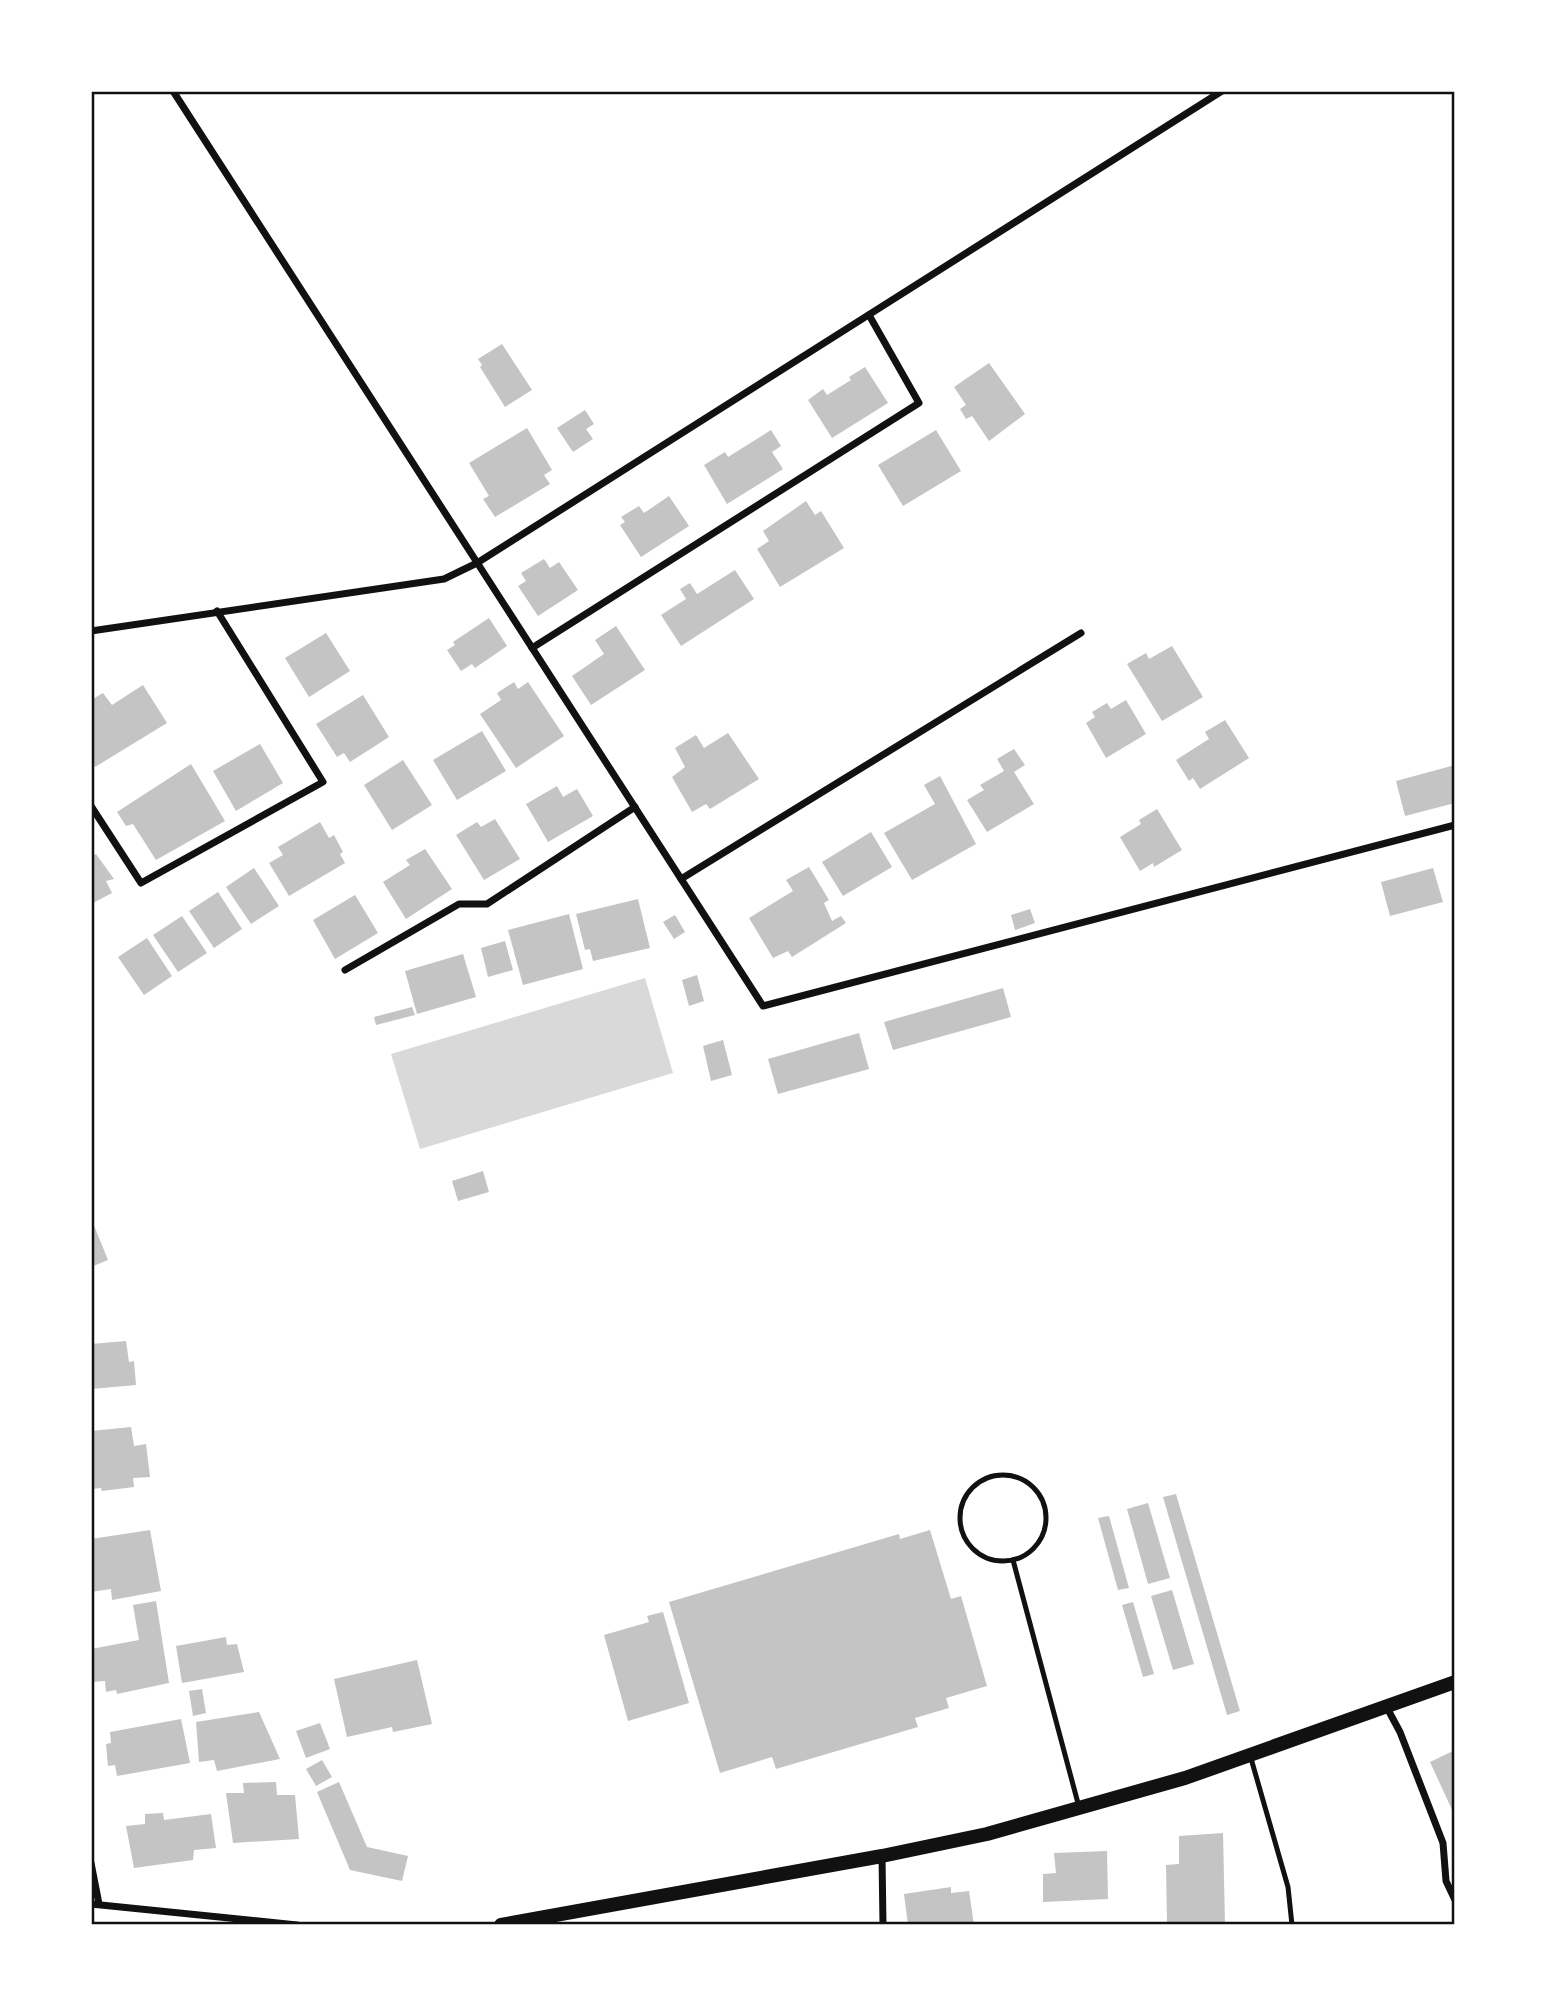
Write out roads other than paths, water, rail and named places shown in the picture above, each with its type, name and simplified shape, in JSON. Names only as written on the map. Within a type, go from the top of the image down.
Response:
[{"type":"main road","points":[[501,1925],[882,1856],[986,1834],[1080,1809],[1250,1755],[1455,1682]]},
{"type":"street","points":[[173,91],[763,1006],[1455,825]]},
{"type":"street","points":[[91,631],[444,579],[478,563],[1222,91]]},
{"type":"street","points":[[532,648],[919,403],[869,315]]},
{"type":"street","points":[[91,806],[141,883],[323,782],[217,611]]},
{"type":"street","points":[[681,879],[1081,633]]},
{"type":"street","points":[[345,970],[458,904],[487,904],[635,807]]},
{"type":"street","points":[[1386,1706],[1400,1732],[1443,1843],[1446,1881],[1455,1900]]},
{"type":"street","points":[[882,1856],[883,1925]]},
{"type":"street","points":[[91,1863],[95,1904],[298,1925]]},
{"type":"lane","points":[[1005,1474],[1020,1478],[1031,1485],[1045,1508],[1043,1534],[1036,1546],[1013,1560],[998,1561],[983,1557],[963,1535],[959,1521],[960,1507],[967,1493],[977,1482],[991,1476],[1005,1474]]},
{"type":"lane","points":[[1013,1560],[1080,1809]]},
{"type":"lane","points":[[1250,1755],[1288,1887],[1292,1925]]}]
